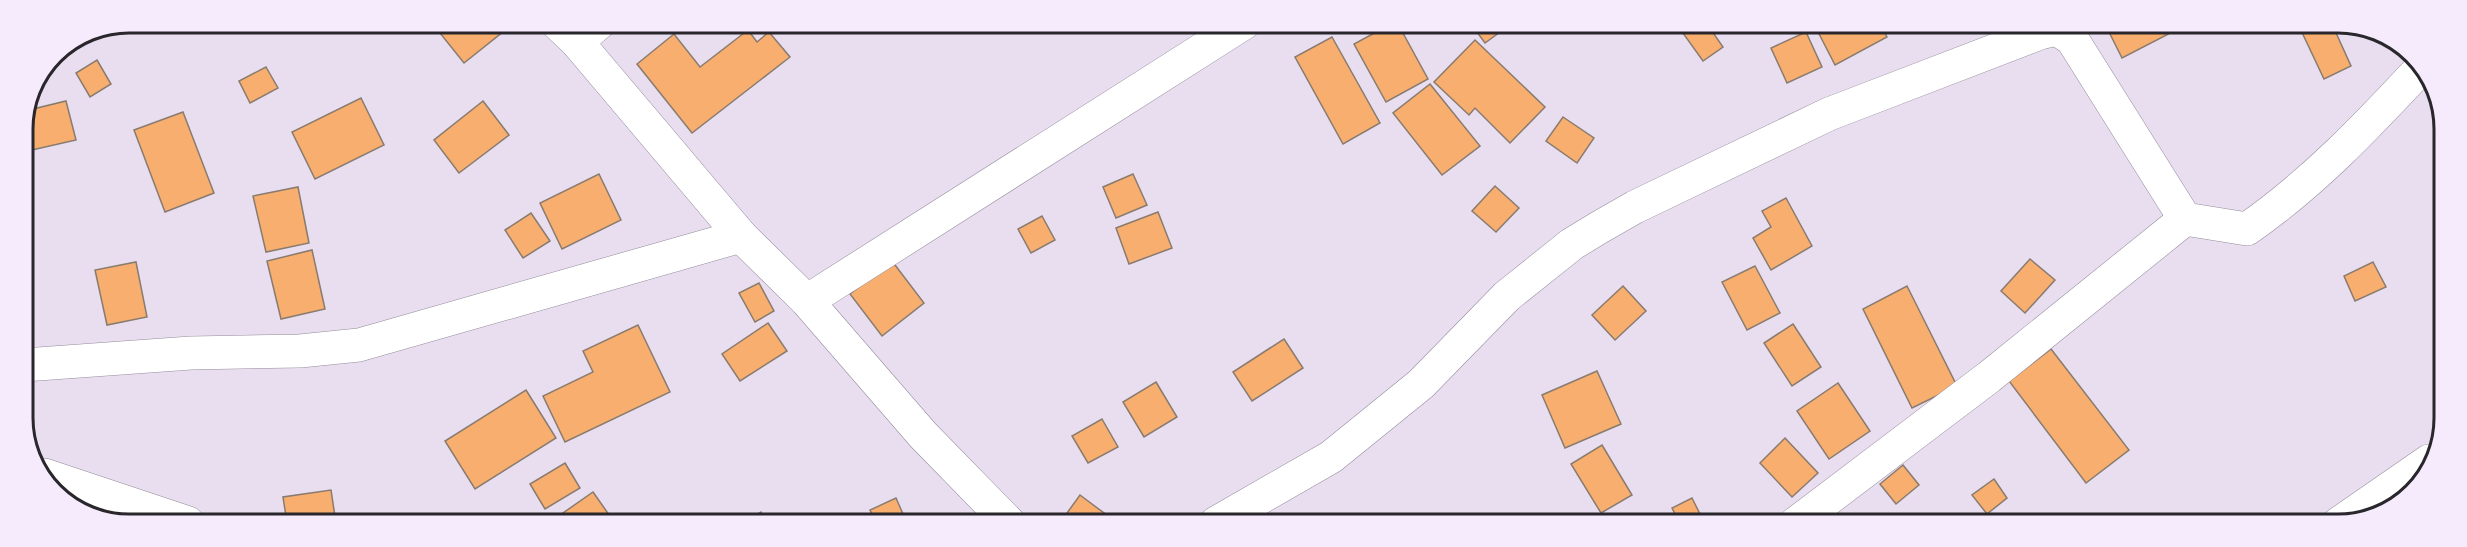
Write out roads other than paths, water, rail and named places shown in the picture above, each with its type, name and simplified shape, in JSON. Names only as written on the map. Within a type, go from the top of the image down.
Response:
[{"type":"street","points":[[581,33],[741,236],[807,301],[923,435],[1000,514]]},
{"type":"street","points":[[807,301],[1230,33]]},
{"type":"street","points":[[1232,514],[1331,458],[1421,384],[1507,296],[1572,244],[1600,226],[1644,202],[1829,114],[2040,33]]},
{"type":"street","points":[[2062,33],[2072,39],[2185,219]]},
{"type":"street","points":[[1808,514],[1989,377],[2185,219],[2247,229],[2287,202],[2357,136],[2416,74]]},
{"type":"street","points":[[33,364],[191,353],[300,351],[359,345],[741,236]]},
{"type":"street","points":[[2356,512],[2420,467]]},
{"type":"street","points":[[55,479],[161,514]]}]
